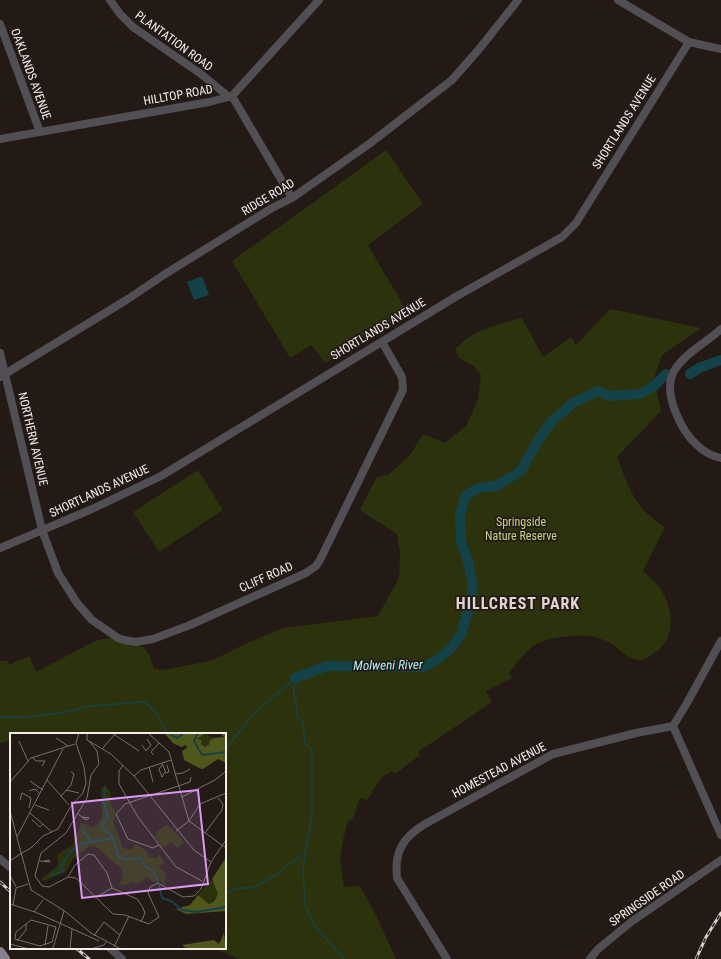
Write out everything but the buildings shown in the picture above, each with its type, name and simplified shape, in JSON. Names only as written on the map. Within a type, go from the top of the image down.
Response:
[{"type":"main road","points":[[0,952],[5,959]]},
{"type":"street","name":"PLANTATION ROAD","points":[[110,0],[120,14],[133,27],[201,74],[231,97],[292,198]]},
{"type":"street","points":[[231,97],[319,0]]},
{"type":"street","name":"RIDGE ROAD","points":[[2,376],[272,208],[292,198],[369,144],[452,80],[480,48],[518,0]]},
{"type":"street","points":[[618,0],[688,42],[721,49]]},
{"type":"street","name":"OAKLANDS AVENUE","points":[[0,24],[40,132]]},
{"type":"street","name":"SHORTLANDS AVENUE","points":[[0,548],[119,497],[161,476],[463,292],[567,233],[579,217],[688,42]]},
{"type":"street","name":"HILLTOP ROAD","points":[[0,139],[231,97]]},
{"type":"street","points":[[721,329],[678,365],[671,377],[670,387],[673,404],[684,429],[692,440],[706,452],[721,458]]},
{"type":"street","name":"CLIFF ROAD","points":[[42,530],[58,573],[80,606],[92,620],[103,628],[118,638],[131,641],[140,642],[173,632],[312,570],[320,560],[402,390],[402,377],[382,342]]},
{"type":"street","name":"NORTHERN AVENUE","points":[[0,353],[2,376],[42,530]]},
{"type":"street","points":[[721,641],[673,726],[721,835]]},
{"type":"street","name":"HOMESTEAD AVENUE","points":[[447,959],[397,878],[396,870],[398,856],[408,836],[425,824],[553,754],[636,733],[673,726]]},
{"type":"street","points":[[0,859],[10,867]]},
{"type":"street","name":"SPRINGSIDE ROAD","points":[[590,959],[598,949],[631,922],[721,860]]},
{"type":"street","points":[[111,949],[122,959]]},
{"type":"green space","points":[[386,150],[423,204],[368,245],[408,313],[325,363],[312,345],[290,358],[232,261]]},
{"type":"green space","name":"Springside Nature Reserve","points":[[610,309],[701,328],[662,355],[654,378],[661,411],[617,457],[634,497],[647,513],[665,527],[643,571],[660,588],[668,604],[671,621],[668,638],[657,651],[644,660],[630,658],[610,643],[590,636],[577,635],[553,638],[533,646],[509,673],[512,678],[486,691],[492,702],[418,752],[420,755],[395,774],[392,771],[381,778],[367,800],[360,798],[353,819],[348,821],[343,840],[340,858],[344,887],[360,886],[376,915],[396,959],[238,959],[217,949],[226,949],[226,733],[10,733],[10,740],[0,743],[0,661],[8,661],[9,665],[29,656],[36,672],[97,640],[112,638],[143,647],[149,655],[154,668],[161,670],[213,660],[245,644],[283,628],[378,616],[399,578],[400,553],[397,534],[360,510],[377,477],[388,475],[410,455],[423,434],[445,443],[466,426],[478,400],[481,375],[474,366],[459,358],[455,349],[462,342],[478,332],[522,318],[543,357],[571,337],[576,345]]},
{"type":"green space","points":[[198,470],[223,510],[159,552],[133,512]]},
{"type":"water","points":[[202,276],[209,295],[194,300],[187,282]]},
{"type":"waterway","name":"Molweni River","points":[[690,374],[699,368],[721,360]]},
{"type":"waterway","name":"Molweni River","points":[[295,678],[327,666],[424,667],[438,659],[450,649],[461,635],[472,597],[472,581],[461,541],[460,515],[466,495],[478,488],[496,486],[521,471],[537,442],[552,421],[573,403],[598,391],[610,396],[640,394],[654,386],[666,374]]},
{"type":"waterway","points":[[295,678],[294,694],[297,705],[296,717],[303,722],[305,744],[312,750],[312,817],[303,870],[305,904],[313,924],[344,959]]},
{"type":"waterway","points":[[226,749],[253,714],[295,679]]},
{"type":"waterway","points":[[0,717],[28,717],[66,712],[90,706],[144,702],[161,720],[167,733]]},
{"type":"waterway","points":[[226,893],[237,888],[252,888],[278,874],[305,853]]},
{"type":"railway","points":[[0,882],[10,891]]},
{"type":"railway","points":[[696,959],[706,937],[721,913]]},
{"type":"railway","points":[[77,949],[89,959]]},
{"type":"district","name":"HILLCREST PARK","points":[[518,603]]}]
